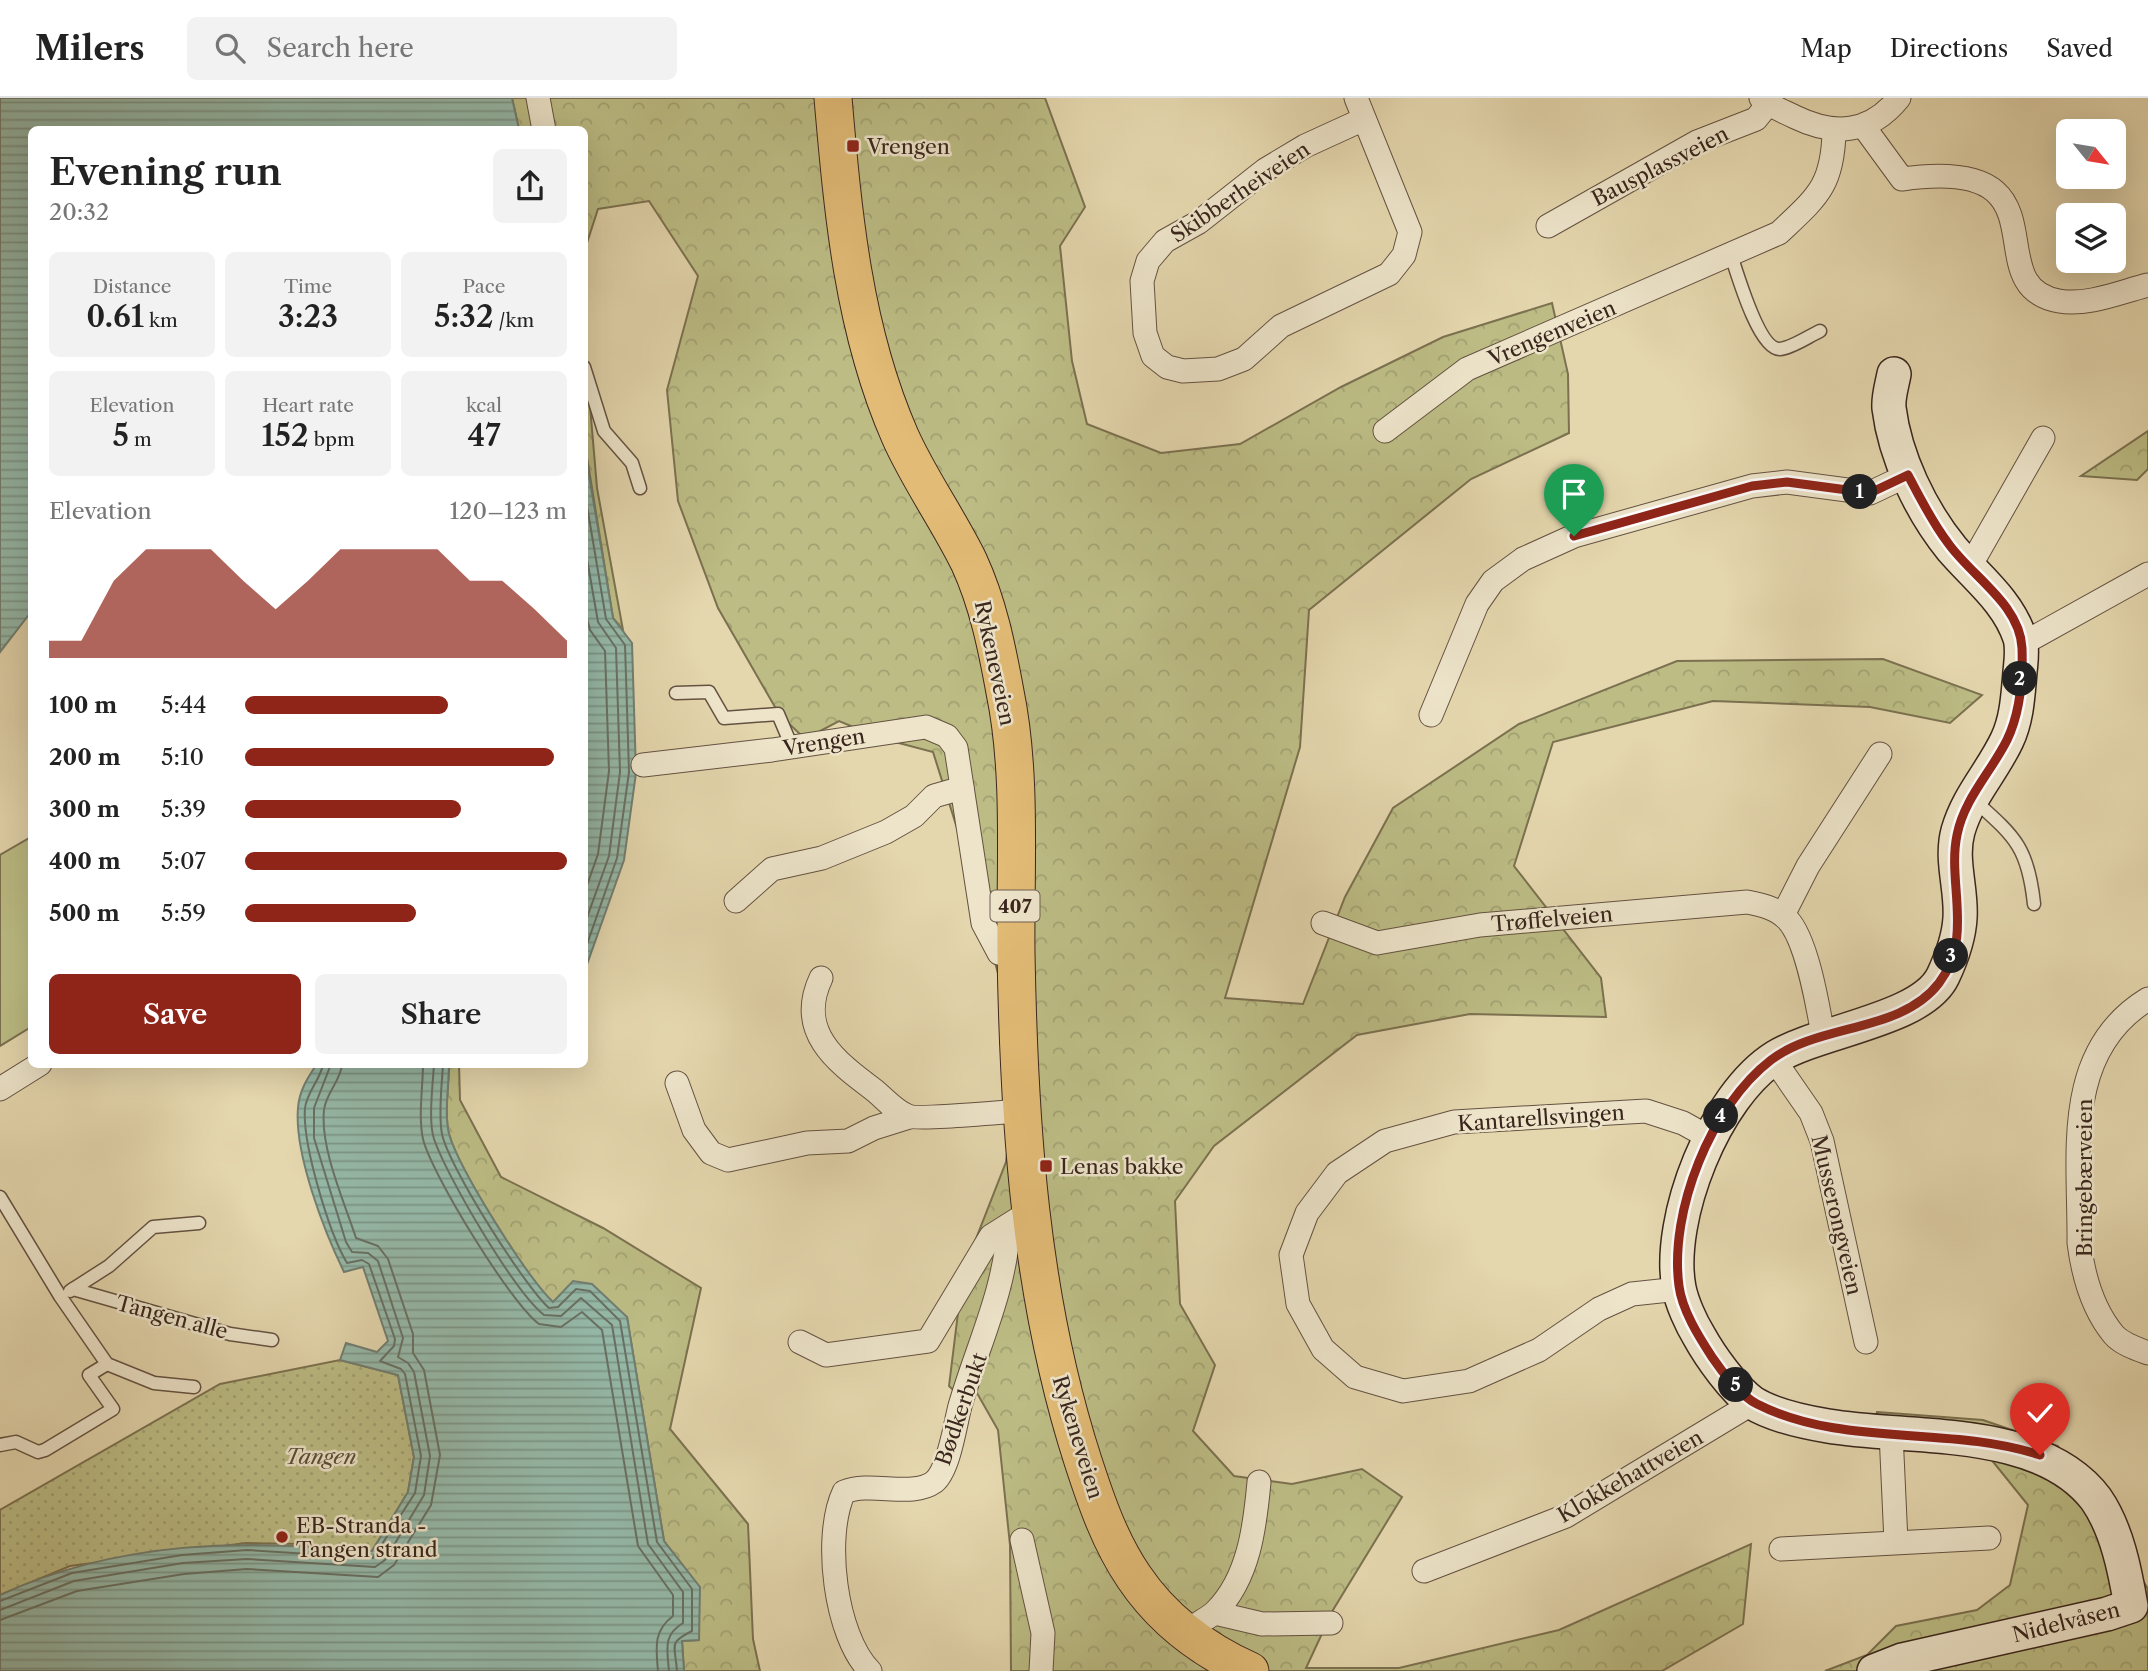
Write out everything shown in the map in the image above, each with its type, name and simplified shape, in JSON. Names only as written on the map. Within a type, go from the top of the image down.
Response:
[{"type":"main road","name":"Rykeneveien","points":[[833,98],[848,243],[871,355],[901,438],[969,562],[983,599],[1007,698],[1013,761],[1020,1220],[1069,1418],[1096,1501],[1133,1577],[1161,1611],[1186,1634],[1215,1655],[1250,1671]]},
{"type":"street","points":[[538,98],[543,126]]},
{"type":"street","points":[[1899,98],[1864,127],[1902,179],[1940,174],[1968,177],[1992,189],[2010,208],[2020,271],[2032,290],[2057,301],[2082,302],[2148,285]]},
{"type":"street","name":"Bausplassveien","points":[[1548,226],[1697,142],[1756,119],[1764,101],[1834,131],[1864,127]]},
{"type":"street","name":"Skibberheiveien","points":[[1360,109],[1410,232],[1404,255],[1389,274],[1281,326],[1244,359],[1218,369],[1183,371],[1167,367],[1153,356],[1145,333],[1142,282],[1149,261],[1166,241],[1199,222],[1265,170],[1360,109]]},
{"type":"street","name":"Vrengenveien","points":[[1385,431],[1467,369],[1779,233],[1818,196],[1834,163],[1834,131]]},
{"type":"street","name":"Nidelvåsen","points":[[1874,1671],[1902,1660],[2096,1617],[2140,1603],[2124,1570],[2107,1519],[2095,1499],[2059,1466],[2018,1448],[1800,1421],[1753,1403],[1717,1364],[1697,1334],[1679,1289],[1678,1241],[1688,1196],[1710,1138],[1721,1116],[1741,1088],[1773,1058],[1823,1035],[1896,1013],[1924,1000],[1942,980],[1960,918],[1957,835],[1971,797],[2007,739],[2014,719],[2022,644],[2009,611],[1950,546],[1908,475],[1888,405],[1894,374]]},
{"type":"street","points":[[1969,568],[2043,438]]},
{"type":"street","points":[[1431,715],[1477,604],[1493,580],[1523,559],[1574,536],[1752,486],[1787,482],[1870,493],[1908,475]]},
{"type":"street","points":[[2022,644],[2148,574]]},
{"type":"street","name":"Vrengen","points":[[643,765],[926,727],[947,736],[956,748],[983,923],[999,953],[1016,957]]},
{"type":"street","points":[[1823,1035],[1812,980],[1796,934],[1783,915],[1808,866],[1880,754]]},
{"type":"street","points":[[736,901],[772,869],[822,858],[886,832],[914,816],[934,796],[962,788]]},
{"type":"street","name":"Trøffelveien","points":[[1323,923],[1377,943],[1480,925],[1747,902],[1766,906],[1783,915]]},
{"type":"street","points":[[821,978],[812,998],[814,1023],[820,1037],[840,1065],[909,1117]]},
{"type":"street","name":"Bringebærveien","points":[[2148,999],[2135,1007],[2104,1040],[2089,1071],[2080,1103],[2080,1243],[2081,1259],[2095,1304],[2115,1336],[2148,1353]]},
{"type":"street","name":"Musserongveien","points":[[1773,1058],[1811,1113],[1822,1141],[1866,1342]]},
{"type":"street","points":[[0,1089],[34,1068]]},
{"type":"street","points":[[677,1083],[694,1130],[711,1153],[728,1160],[807,1143],[848,1142],[874,1128],[909,1117],[1020,1111]]},
{"type":"street","name":"Kantarellsvingen","points":[[1679,1289],[1632,1294],[1599,1309],[1539,1350],[1469,1381],[1403,1391],[1355,1377],[1323,1349],[1298,1304],[1291,1255],[1307,1213],[1336,1173],[1385,1141],[1454,1122],[1646,1111],[1683,1123],[1710,1138]]},
{"type":"street","points":[[800,1342],[826,1355],[928,1341],[991,1236],[1020,1220]]},
{"type":"street","name":"Bødkerbukt","points":[[870,1671],[849,1641],[836,1584],[834,1543],[837,1507],[844,1492],[858,1487],[918,1488],[935,1481],[944,1465],[961,1403],[994,1313],[1008,1249],[1020,1220]]},
{"type":"street","name":"Klokkehattveien","points":[[1424,1571],[1566,1516],[1753,1403]]},
{"type":"street","points":[[1891,1433],[1896,1542]]},
{"type":"street","points":[[1186,1634],[1194,1623],[1215,1613],[1236,1581],[1247,1556],[1256,1518],[1259,1482]]},
{"type":"street","points":[[1782,1549],[1989,1538]]},
{"type":"street","points":[[1022,1540],[1043,1633],[1041,1671]]},
{"type":"street","points":[[1215,1613],[1237,1621],[1262,1624],[1331,1623]]},
{"type":"lane","points":[[1731,255],[1755,320],[1771,346],[1780,349],[1820,331]]},
{"type":"lane","points":[[588,380],[604,431],[632,463],[640,488]]},
{"type":"lane","points":[[676,694],[709,692],[724,718],[778,713],[792,747]]},
{"type":"lane","points":[[1971,797],[2006,829],[2019,845],[2030,869],[2034,904]]},
{"type":"lane","points":[[0,1197],[60,1296],[107,1364],[154,1383],[194,1387]]},
{"type":"lane","points":[[60,1296],[109,1266],[153,1227],[199,1223]]},
{"type":"lane","name":"Tangen alle","points":[[73,1289],[230,1334],[272,1340]]},
{"type":"lane","points":[[0,1445],[16,1441],[38,1452],[45,1450],[113,1409],[89,1375],[107,1364]]},
{"type":"green space","points":[[512,98],[1045,98],[1085,207],[1060,246],[1072,361],[1087,424],[1161,453],[1240,444],[1341,387],[1443,337],[1552,303],[1568,374],[1569,433],[1471,479],[1309,610],[1300,747],[1225,998],[1303,1004],[1345,897],[1393,808],[1519,724],[1677,661],[1883,659],[1982,695],[1950,723],[1870,707],[1713,701],[1553,742],[1514,866],[1601,978],[1606,1017],[1470,1014],[1357,1035],[1214,1146],[1175,1201],[1180,1304],[1215,1365],[1193,1431],[1234,1476],[1292,1484],[1362,1469],[1402,1497],[1333,1610],[1306,1668],[1399,1668],[1559,1630],[1751,1544],[1743,1624],[1662,1671],[1011,1671],[1010,1545],[998,1430],[973,1386],[960,1396],[949,1386],[963,1272],[1006,1162],[1018,1047],[968,863],[933,752],[880,738],[839,721],[805,739],[779,714],[718,608],[678,501],[667,390],[698,276],[649,201],[598,209],[588,240],[588,126],[518,126]]},
{"type":"green space","points":[[588,382],[597,488],[623,630],[613,618],[588,464]]},
{"type":"green space","points":[[2148,431],[2148,469],[2137,480],[2081,476]]},
{"type":"green space","points":[[28,839],[28,1029],[0,1046],[0,855]]},
{"type":"green space","points":[[449,1068],[459,1068],[460,1100],[501,1177],[603,1228],[701,1288],[670,1429],[748,1524],[753,1639],[760,1671],[684,1671],[682,1641],[699,1640],[699,1587],[664,1541],[627,1317],[553,1303],[527,1270],[479,1196],[449,1134]]},
{"type":"green space","name":"Tangen","points":[[340,1360],[398,1375],[414,1457],[408,1492],[372,1551],[302,1544],[246,1543],[70,1566],[0,1595],[0,1510],[220,1384]]},
{"type":"green space","points":[[1877,1412],[1983,1420],[2058,1446],[2148,1589],[2148,1671],[1825,1671],[1867,1655],[1896,1626],[1977,1610],[2010,1585],[2028,1505],[1978,1443],[1872,1433]]},
{"type":"water","points":[[0,98],[512,98],[518,126],[28,126],[28,616],[0,652]]},
{"type":"water","points":[[588,469],[613,618],[632,643],[636,773],[624,860],[588,962]]},
{"type":"water","points":[[314,1068],[449,1068],[448,1126],[455,1150],[479,1196],[527,1270],[553,1302],[573,1281],[592,1284],[627,1317],[664,1541],[700,1587],[699,1640],[682,1641],[684,1671],[0,1671],[0,1595],[91,1563],[183,1548],[276,1545],[372,1551],[408,1492],[414,1457],[398,1375],[340,1360],[346,1343],[377,1352],[388,1341],[363,1267],[344,1272],[312,1191],[298,1126],[299,1102],[307,1079]]},
{"type":"place","name":"Vrengen","points":[[853,146]]},
{"type":"place","name":"Lenas bakke","points":[[1046,1166]]},
{"type":"place","name":"EB-Stranda - Tangen strand","points":[[282,1537]]},
{"type":"route","points":[[1574,536],[1752,486],[1787,482],[1870,493],[1908,475],[1927,512],[1950,546],[2009,611],[2022,644],[2017,709],[2007,739],[1971,797],[1957,835],[1960,918],[1942,980],[1924,1000],[1896,1013],[1823,1035],[1773,1058],[1741,1088],[1721,1116],[1710,1138],[1688,1196],[1678,1241],[1679,1289],[1697,1334],[1717,1364],[1753,1403],[1800,1421],[1855,1430],[1996,1444],[2040,1455]]}]
